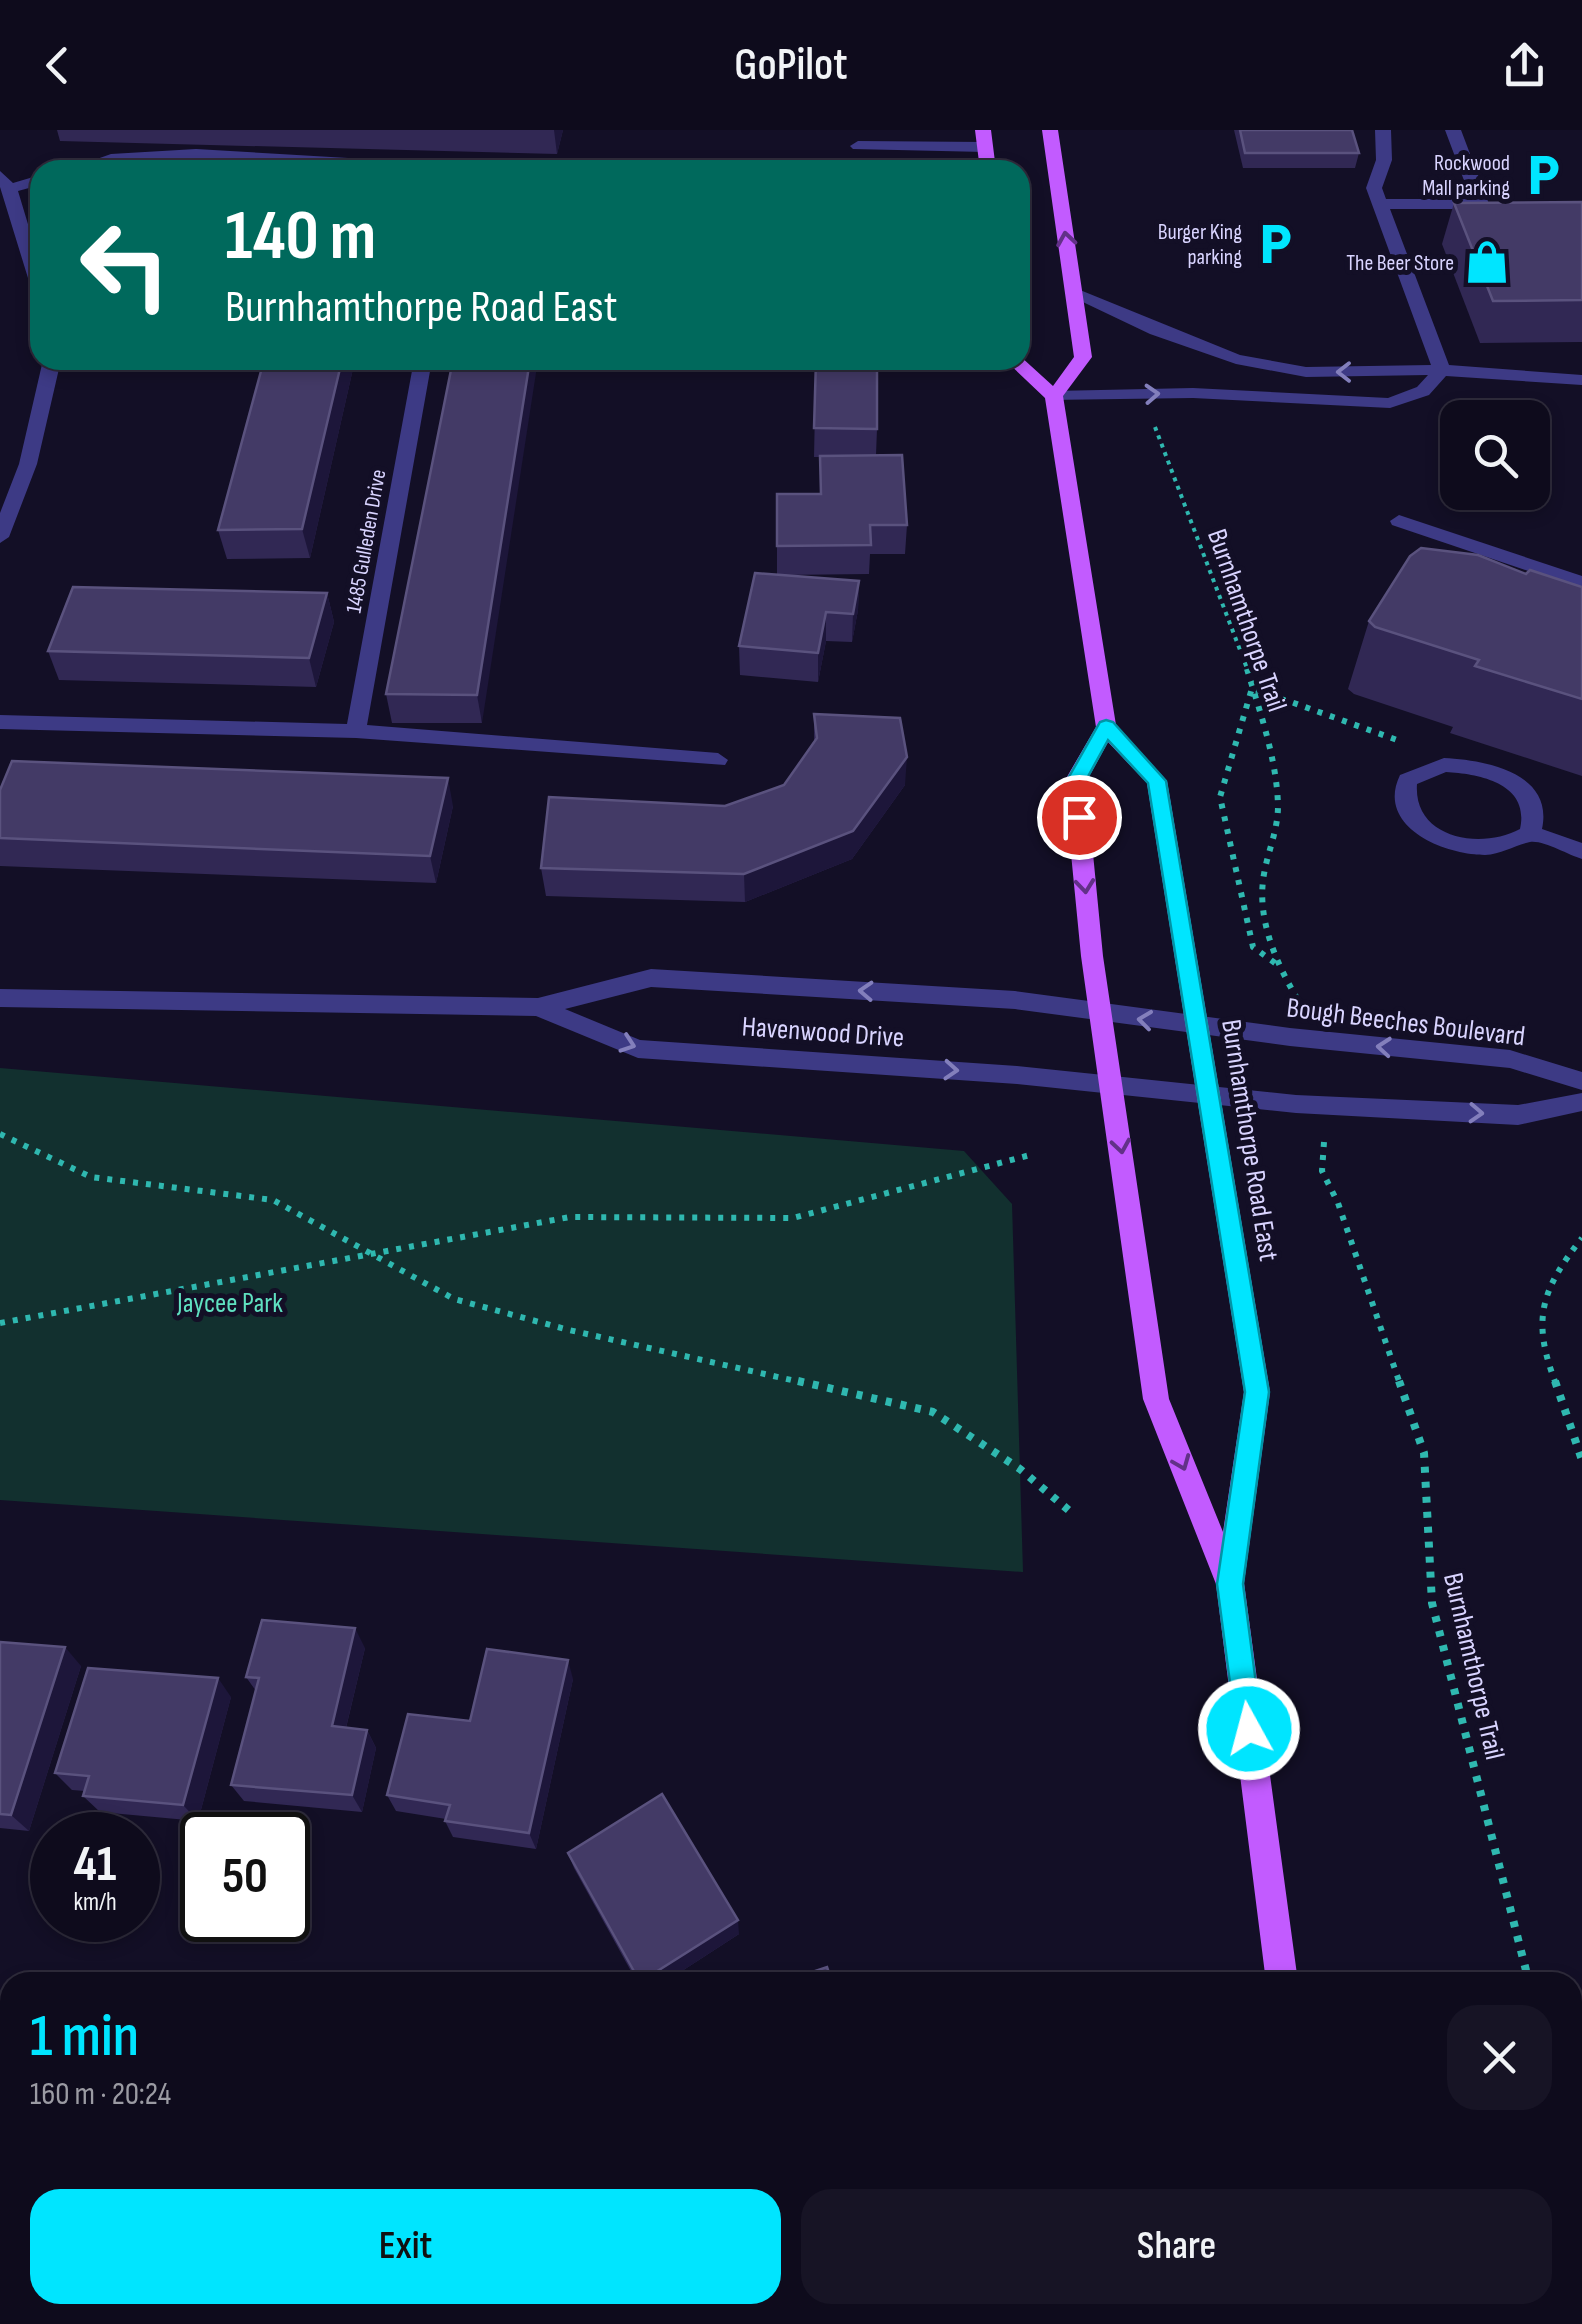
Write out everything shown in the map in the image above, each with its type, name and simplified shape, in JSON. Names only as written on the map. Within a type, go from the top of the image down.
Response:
[{"type":"main road","points":[[1050,130],[1083,357],[1054,396]]},
{"type":"main road","points":[[1025,370],[1054,396],[1106,726]]},
{"type":"main road","name":"Burnhamthorpe Road East","points":[[1230,1584],[1257,1392],[1157,781],[1106,726],[1075,782],[1092,956],[1156,1399],[1230,1584],[1281,1972]]},
{"type":"street","points":[[1383,130],[1384,160],[1374,188],[1442,370]]},
{"type":"street","points":[[1379,204],[1488,206],[1453,130]]},
{"type":"street","points":[[858,146],[984,139]]},
{"type":"street","points":[[108,160],[196,154],[302,160]]},
{"type":"street","points":[[30,181],[5,182],[30,259]]},
{"type":"street","points":[[1074,294],[1236,359],[1306,372],[1442,370],[1582,380]]},
{"type":"street","points":[[0,538],[28,464],[50,370]]},
{"type":"street","name":"1485 Gulleden Drive","points":[[356,731],[421,370]]},
{"type":"street","points":[[1054,396],[1193,393],[1390,403],[1423,391],[1442,370]]},
{"type":"street","points":[[1399,521],[1582,583]]},
{"type":"street","points":[[0,722],[356,731],[718,760]]},
{"type":"street","points":[[1444,765],[1486,768],[1523,789],[1533,804],[1536,819],[1530,833],[1501,848],[1481,850],[1460,847],[1424,827],[1409,812],[1402,796],[1407,780],[1423,770],[1444,765]]},
{"type":"street","points":[[1530,833],[1582,851]]},
{"type":"street","name":"Havenwood Drive","points":[[0,998],[538,1007],[651,978],[1015,1000],[1102,1014]]},
{"type":"street","name":"Havenwood Drive","points":[[538,1007],[638,1049],[1018,1074],[1112,1086]]},
{"type":"street","name":"Bough Beeches Boulevard","points":[[1102,1014],[1510,1059],[1582,1082]]},
{"type":"street","points":[[1112,1086],[1206,1096],[1518,1116],[1582,1102]]},
{"type":"path","name":"Burnhamthorpe Trail","points":[[1150,414],[1252,688],[1277,796],[1278,824],[1262,886],[1275,963]]},
{"type":"path","points":[[1275,963],[1252,947],[1220,797],[1252,688],[1419,748],[1444,765]]},
{"type":"path","name":"Burnhamthorpe Trail","points":[[1325,1131],[1322,1171],[1338,1203],[1424,1453],[1432,1603],[1525,1972]]},
{"type":"path","points":[[0,1134],[91,1177],[273,1200],[454,1299],[569,1330],[933,1412],[1020,1469],[1072,1512]]},
{"type":"path","points":[[0,1323],[570,1217],[794,1218],[1030,1155]]},
{"type":"path","points":[[1582,1238],[1568,1253],[1540,1302],[1538,1337],[1575,1429],[1582,1460]]},
{"type":"green space","name":"Jaycee Park","points":[[0,1068],[964,1151],[1012,1204],[1023,1572],[0,1500]]},
{"type":"building","points":[[1240,130],[1352,130],[1359,153],[1245,153]]},
{"type":"building","points":[[1582,202],[1582,300],[1493,301],[1454,203]]},
{"type":"building","points":[[261,370],[340,370],[302,529],[218,530]]},
{"type":"building","points":[[451,370],[528,370],[477,695],[386,694]]},
{"type":"building","points":[[816,370],[877,370],[877,429],[814,428]]},
{"type":"building","points":[[902,455],[907,525],[870,525],[871,545],[777,546],[777,494],[821,494],[820,456]]},
{"type":"building","points":[[1421,548],[1478,555],[1526,574],[1530,570],[1582,587],[1582,699],[1475,666],[1479,660],[1375,627],[1369,621],[1410,556]]},
{"type":"building","points":[[755,573],[859,581],[853,614],[826,612],[818,653],[739,646]]},
{"type":"building","points":[[73,587],[327,593],[309,658],[48,651]]},
{"type":"building","points":[[814,714],[900,718],[907,757],[853,831],[744,874],[541,868],[549,797],[725,806],[784,785],[817,738]]},
{"type":"building","points":[[12,761],[448,778],[430,856],[0,838],[0,790]]},
{"type":"building","points":[[262,1620],[355,1628],[332,1726],[367,1730],[352,1795],[231,1785],[259,1678],[246,1677]]},
{"type":"building","points":[[0,1642],[65,1647],[11,1815],[0,1814]]},
{"type":"building","points":[[487,1649],[568,1660],[529,1833],[445,1821],[450,1805],[387,1795],[408,1714],[470,1721]]},
{"type":"building","points":[[88,1668],[218,1678],[183,1805],[83,1796],[89,1776],[55,1773]]},
{"type":"building","points":[[662,1794],[738,1920],[656,1972],[634,1972],[568,1853]]},
{"type":"place","name":"Rockwood Mall parking","points":[[1543,175]]},
{"type":"place","name":"Burger King parking","points":[[1275,244]]},
{"type":"place","name":"The Beer Store","points":[[1487,262]]},
{"type":"route","points":[[1079,817],[1075,782],[1106,726],[1157,781],[1257,1392],[1230,1584],[1249,1729]]}]
